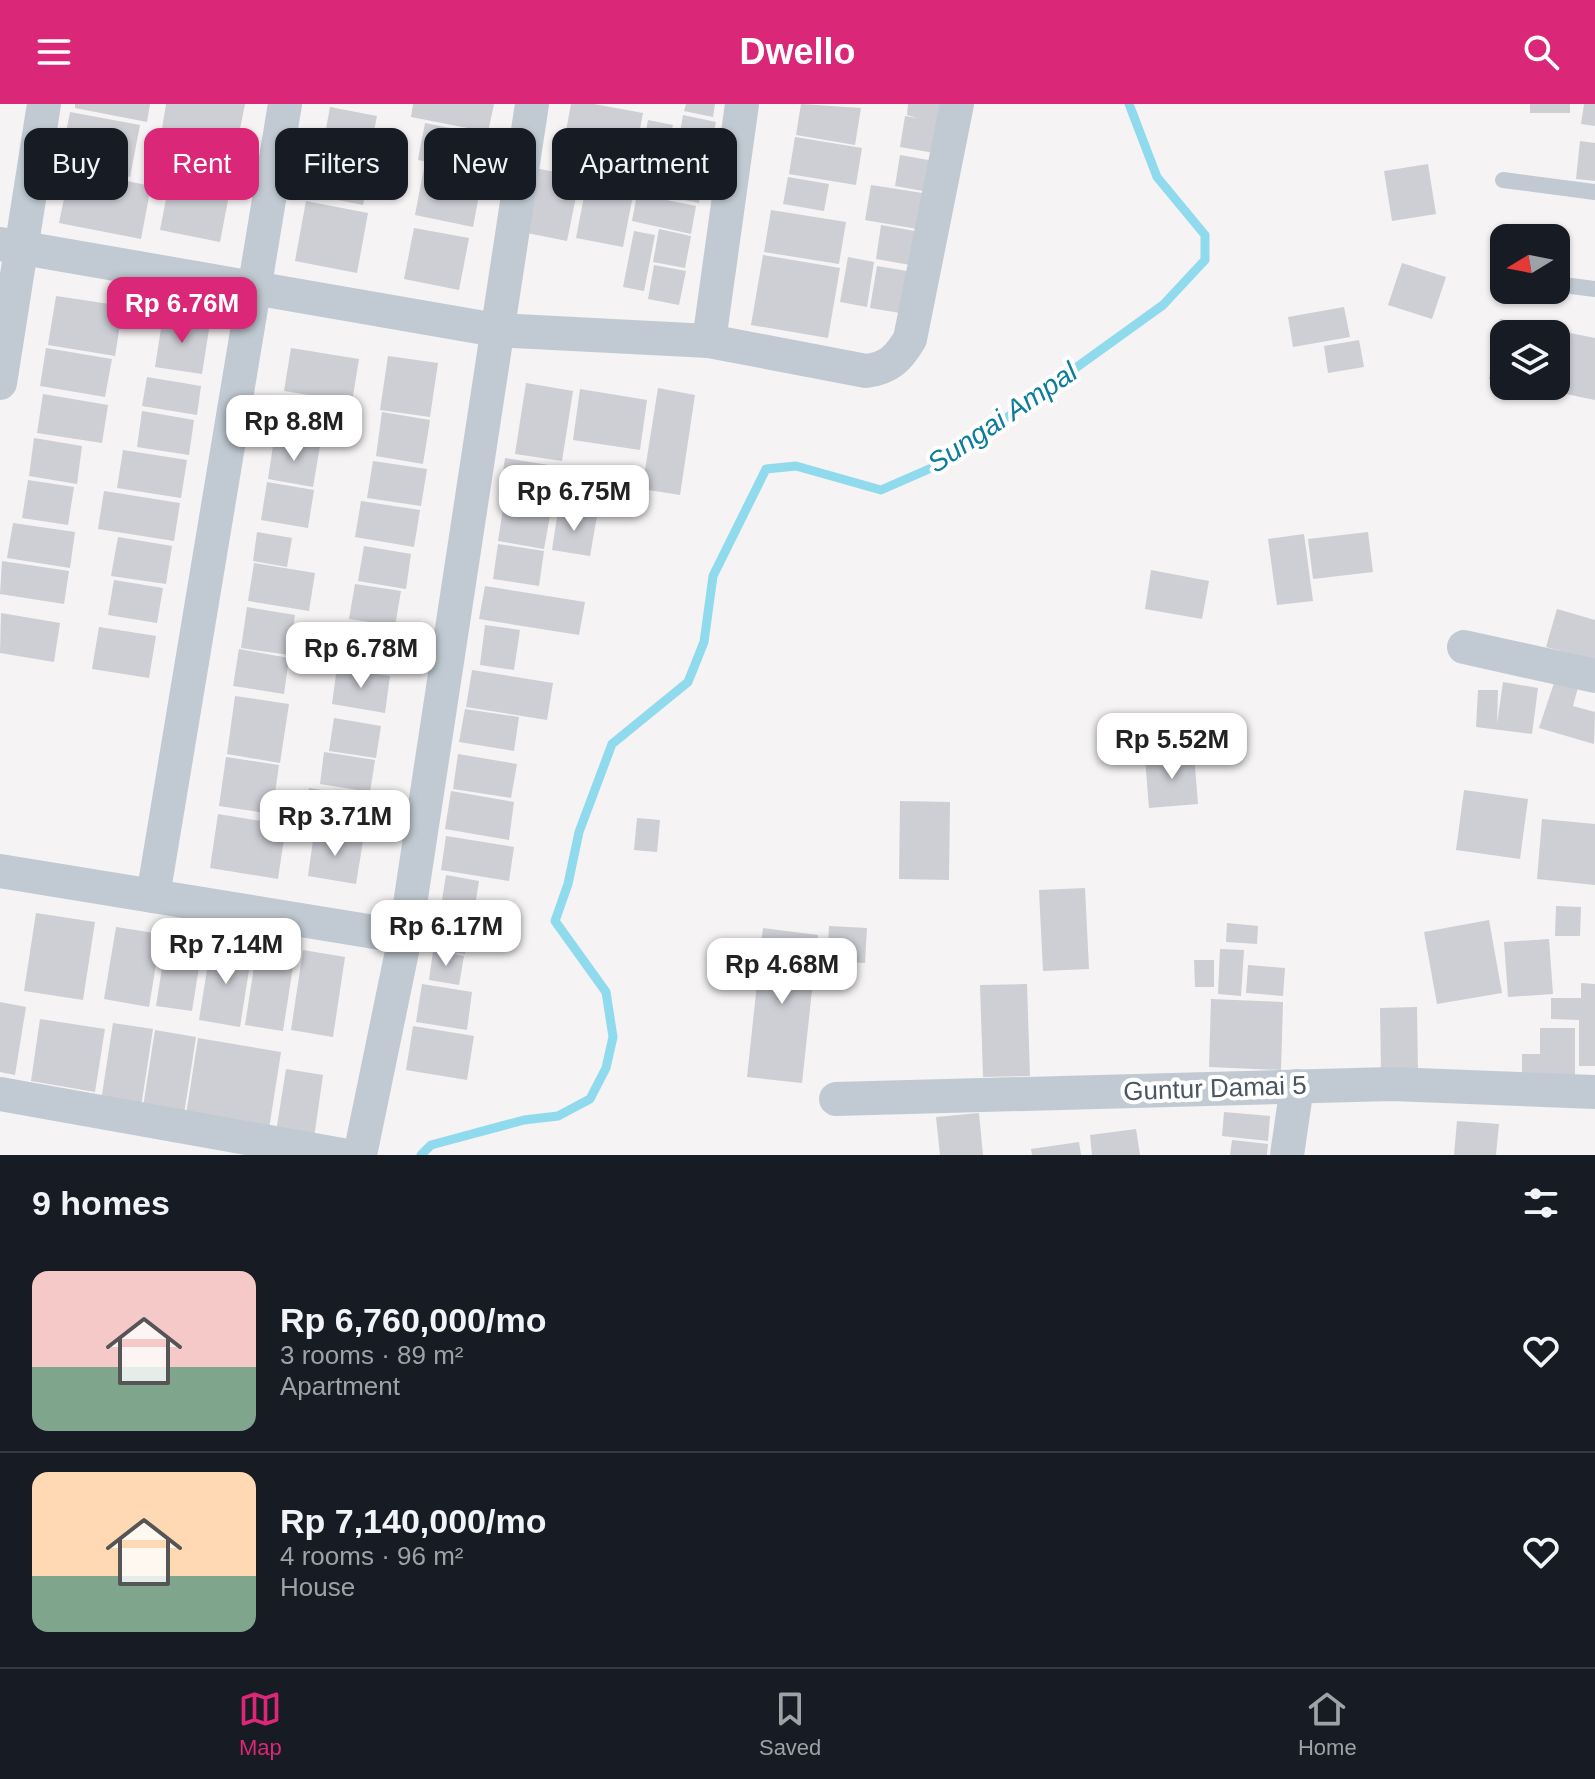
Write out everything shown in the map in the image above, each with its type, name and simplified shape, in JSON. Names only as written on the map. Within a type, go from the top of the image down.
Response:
[{"type":"street","points":[[0,383],[12,246],[44,104]]},
{"type":"street","points":[[153,896],[285,104]]},
{"type":"street","points":[[360,1155],[405,937],[532,104]]},
{"type":"street","points":[[709,341],[742,104]]},
{"type":"street","points":[[12,246],[255,285],[496,330],[709,341],[866,371],[884,369],[899,358],[910,339],[957,104]]},
{"type":"street","points":[[1464,647],[1595,676]]},
{"type":"street","points":[[0,871],[405,937]]},
{"type":"street","name":"Guntur Damai 5","points":[[836,1099],[1392,1084],[1595,1092]]},
{"type":"street","points":[[1287,1155],[1297,1086]]},
{"type":"street","points":[[0,1094],[342,1155]]},
{"type":"lane","points":[[1503,180],[1595,192]]},
{"type":"lane","points":[[1570,286],[1595,289]]},
{"type":"building","points":[[75,104],[150,104],[147,122],[75,108]]},
{"type":"building","points":[[166,104],[245,104],[240,128],[162,128]]},
{"type":"building","points":[[413,104],[494,104],[489,128],[467,128],[411,117]]},
{"type":"building","points":[[571,104],[594,104],[643,113],[640,128],[567,128]]},
{"type":"building","points":[[686,104],[715,104],[713,117],[684,111]]},
{"type":"building","points":[[801,104],[861,108],[855,145],[796,135]]},
{"type":"building","points":[[908,104],[942,104],[934,153],[900,147],[905,116],[917,118],[907,115]]},
{"type":"building","points":[[1530,104],[1570,104],[1570,113],[1530,113]]},
{"type":"building","points":[[1584,104],[1595,104],[1595,126],[1581,124]]},
{"type":"building","points":[[330,107],[377,116],[375,128],[326,128]]},
{"type":"building","points":[[70,112],[140,125],[130,177],[128,128],[67,128]]},
{"type":"building","points":[[683,115],[716,122],[715,128],[681,128]]},
{"type":"building","points":[[648,120],[673,125],[672,128],[647,128]]},
{"type":"building","points":[[425,123],[450,128],[424,128]]},
{"type":"building","points":[[424,128],[424,161],[418,160]]},
{"type":"building","points":[[795,137],[862,148],[856,185],[789,174]]},
{"type":"building","points":[[1580,141],[1595,143],[1595,181],[1576,179]]},
{"type":"building","points":[[900,155],[934,161],[929,192],[895,186]]},
{"type":"building","points":[[1428,164],[1436,214],[1392,221],[1384,171]]},
{"type":"building","points":[[424,168],[424,200],[478,200],[473,227],[415,215]]},
{"type":"building","points":[[536,168],[552,171],[552,200],[575,200],[567,241],[522,232],[528,200],[536,200]]},
{"type":"building","points":[[788,177],[829,184],[824,211],[783,204]]},
{"type":"building","points":[[128,181],[144,185],[144,200],[148,200],[141,239],[59,223],[64,200],[128,200]]},
{"type":"building","points":[[871,185],[929,194],[923,230],[865,220]]},
{"type":"building","points":[[166,200],[228,200],[220,242],[160,230]]},
{"type":"building","points":[[338,200],[364,200],[363,205]]},
{"type":"building","points":[[583,200],[632,200],[623,247],[576,238]]},
{"type":"building","points":[[636,200],[666,200],[696,206],[691,234],[632,221]]},
{"type":"building","points":[[306,201],[368,213],[357,273],[295,261]]},
{"type":"building","points":[[771,210],[846,222],[839,264],[764,252]]},
{"type":"building","points":[[881,225],[921,232],[916,266],[876,259]]},
{"type":"building","points":[[414,228],[469,238],[459,290],[404,279]]},
{"type":"building","points":[[659,229],[691,236],[685,268],[653,262]]},
{"type":"building","points":[[634,231],[655,235],[644,291],[623,287]]},
{"type":"building","points":[[763,255],[840,268],[828,338],[751,325]]},
{"type":"building","points":[[848,257],[874,262],[867,307],[840,302]]},
{"type":"building","points":[[1402,263],[1446,277],[1432,319],[1388,305]]},
{"type":"building","points":[[654,265],[686,271],[679,305],[648,299]]},
{"type":"building","points":[[877,266],[919,273],[912,315],[870,308]]},
{"type":"building","points":[[56,296],[123,306],[115,356],[48,345]]},
{"type":"building","points":[[1344,307],[1350,337],[1293,347],[1288,317]]},
{"type":"building","points":[[163,316],[210,323],[202,374],[155,367]]},
{"type":"building","points":[[1570,333],[1595,338],[1595,400],[1570,395]]},
{"type":"building","points":[[1359,340],[1364,367],[1328,373],[1324,346]]},
{"type":"building","points":[[46,348],[112,359],[105,397],[40,386]]},
{"type":"building","points":[[291,348],[359,359],[352,402],[284,391]]},
{"type":"building","points":[[388,356],[438,363],[430,417],[380,410]]},
{"type":"building","points":[[147,377],[201,386],[197,415],[142,406]]},
{"type":"building","points":[[526,383],[573,391],[562,461],[515,454]]},
{"type":"building","points":[[658,388],[695,395],[680,495],[642,489]]},
{"type":"building","points":[[580,389],[647,400],[640,450],[573,440]]},
{"type":"building","points":[[43,394],[108,405],[102,443],[37,433]]},
{"type":"building","points":[[285,398],[321,404],[315,441],[279,435]]},
{"type":"building","points":[[142,411],[194,420],[189,455],[137,447]]},
{"type":"building","points":[[382,412],[430,420],[423,464],[376,456]]},
{"type":"building","points":[[34,438],[82,446],[77,484],[29,476]]},
{"type":"building","points":[[274,439],[320,446],[313,487],[268,479]]},
{"type":"building","points":[[123,450],[187,460],[181,498],[117,488]]},
{"type":"building","points":[[505,458],[561,467],[556,502],[500,493]]},
{"type":"building","points":[[373,461],[427,469],[421,506],[367,498]]},
{"type":"building","points":[[28,480],[74,487],[68,525],[22,518]]},
{"type":"building","points":[[267,482],[314,490],[308,528],[261,520]]},
{"type":"building","points":[[104,491],[180,503],[174,541],[98,529]]},
{"type":"building","points":[[361,501],[420,510],[414,547],[355,537]]},
{"type":"building","points":[[504,502],[551,510],[544,549],[498,541]]},
{"type":"building","points":[[558,510],[597,516],[590,556],[552,550]]},
{"type":"building","points":[[13,523],[75,532],[70,568],[7,558]]},
{"type":"building","points":[[257,532],[292,538],[287,567],[253,561]]},
{"type":"building","points":[[1368,532],[1373,572],[1313,579],[1308,539]]},
{"type":"building","points":[[1304,534],[1313,601],[1277,605],[1268,539]]},
{"type":"building","points":[[118,537],[172,546],[166,584],[111,576]]},
{"type":"building","points":[[498,544],[544,551],[539,586],[493,579]]},
{"type":"building","points":[[364,546],[411,554],[406,589],[358,581]]},
{"type":"building","points":[[2,561],[69,571],[64,604],[0,594]]},
{"type":"building","points":[[254,563],[315,573],[309,611],[248,601]]},
{"type":"building","points":[[1151,570],[1209,581],[1202,619],[1145,609]]},
{"type":"building","points":[[114,580],[163,588],[157,623],[108,615]]},
{"type":"building","points":[[355,584],[401,591],[395,626],[349,619]]},
{"type":"building","points":[[485,586],[585,602],[579,635],[479,619]]},
{"type":"building","points":[[247,607],[295,615],[289,655],[241,648]]},
{"type":"building","points":[[1557,609],[1595,620],[1595,660],[1546,647]]},
{"type":"building","points":[[1,613],[60,623],[54,662],[0,653]]},
{"type":"building","points":[[485,625],[520,630],[514,670],[480,665]]},
{"type":"building","points":[[99,627],[156,636],[149,678],[92,669]]},
{"type":"building","points":[[348,629],[398,637],[393,673],[342,664]]},
{"type":"building","points":[[239,649],[289,658],[284,694],[233,686]]},
{"type":"building","points":[[337,667],[390,676],[385,713],[332,704]]},
{"type":"building","points":[[472,670],[553,683],[547,720],[466,707]]},
{"type":"building","points":[[1557,674],[1580,680],[1573,706],[1595,712],[1594,744],[1539,728]]},
{"type":"building","points":[[1503,682],[1538,688],[1532,734],[1476,727],[1478,690],[1498,690],[1497,724]]},
{"type":"building","points":[[235,696],[289,704],[280,763],[227,754]]},
{"type":"building","points":[[465,709],[519,717],[514,751],[459,742]]},
{"type":"building","points":[[334,718],[381,726],[376,758],[329,751]]},
{"type":"building","points":[[324,752],[375,760],[370,792],[320,784]]},
{"type":"building","points":[[458,754],[517,764],[511,798],[453,789]]},
{"type":"building","points":[[1194,754],[1198,804],[1149,808],[1145,758]]},
{"type":"building","points":[[226,757],[279,765],[272,814],[219,806]]},
{"type":"building","points":[[309,788],[372,798],[367,833],[304,823]]},
{"type":"building","points":[[1464,790],[1528,799],[1520,859],[1456,850]]},
{"type":"building","points":[[451,791],[514,802],[509,840],[445,829]]},
{"type":"building","points":[[900,801],[950,802],[949,880],[899,879]]},
{"type":"building","points":[[218,814],[286,825],[278,879],[210,868]]},
{"type":"building","points":[[637,818],[660,820],[657,852],[634,850]]},
{"type":"building","points":[[1542,819],[1595,824],[1595,885],[1537,879]]},
{"type":"building","points":[[314,833],[363,841],[356,884],[308,876]]},
{"type":"building","points":[[446,836],[514,847],[509,881],[441,870]]},
{"type":"building","points":[[446,875],[479,881],[474,912],[441,906]]},
{"type":"building","points":[[1085,888],[1089,969],[1043,971],[1039,890]]},
{"type":"building","points":[[1556,906],[1581,907],[1580,936],[1555,936]]},
{"type":"building","points":[[36,913],[95,922],[83,1000],[24,991]]},
{"type":"building","points":[[438,913],[471,919],[465,954],[433,948]]},
{"type":"building","points":[[1489,920],[1502,993],[1437,1004],[1424,932]]},
{"type":"building","points":[[1227,923],[1258,926],[1257,944],[1226,942]]},
{"type":"building","points":[[829,926],[867,928],[865,963],[827,961]]},
{"type":"building","points":[[116,927],[161,934],[149,1007],[104,999]]},
{"type":"building","points":[[763,928],[818,935],[802,1083],[747,1077]]},
{"type":"building","points":[[168,930],[204,936],[192,1011],[156,1006]]},
{"type":"building","points":[[1549,939],[1553,994],[1508,997],[1504,942]]},
{"type":"building","points":[[258,941],[296,947],[283,1031],[245,1025]]},
{"type":"building","points":[[211,945],[252,951],[240,1027],[199,1020]]},
{"type":"building","points":[[1220,949],[1244,950],[1241,996],[1218,994]]},
{"type":"building","points":[[303,950],[345,957],[333,1037],[291,1030]]},
{"type":"building","points":[[433,951],[464,956],[459,985],[429,980]]},
{"type":"building","points":[[1194,960],[1214,960],[1214,987],[1195,987]]},
{"type":"building","points":[[1248,965],[1285,968],[1283,996],[1246,993]]},
{"type":"building","points":[[1581,983],[1595,984],[1595,1066],[1579,1066],[1579,1020],[1551,1019],[1551,998],[1581,998]]},
{"type":"building","points":[[422,984],[472,992],[467,1030],[416,1022]]},
{"type":"building","points":[[1027,984],[1030,1076],[983,1077],[980,985]]},
{"type":"building","points":[[1211,999],[1283,1002],[1281,1070],[1209,1067]]},
{"type":"building","points":[[0,1002],[26,1007],[15,1075],[0,1072]]},
{"type":"building","points":[[1417,1007],[1418,1073],[1381,1073],[1380,1008]]},
{"type":"building","points":[[40,1019],[105,1029],[95,1092],[31,1081]]},
{"type":"building","points":[[113,1023],[153,1029],[141,1107],[101,1101]]},
{"type":"building","points":[[413,1026],[474,1036],[467,1080],[406,1070]]},
{"type":"building","points":[[1540,1028],[1575,1028],[1575,1083],[1522,1078],[1522,1054],[1540,1054]]},
{"type":"building","points":[[155,1030],[196,1037],[184,1114],[143,1107]]},
{"type":"building","points":[[198,1038],[281,1052],[269,1129],[186,1115]]},
{"type":"building","points":[[286,1069],[323,1075],[314,1138],[276,1132]]},
{"type":"building","points":[[1224,1112],[1270,1116],[1268,1141],[1222,1136]]},
{"type":"building","points":[[979,1113],[983,1155],[940,1155],[936,1117]]},
{"type":"building","points":[[1457,1121],[1499,1124],[1496,1155],[1454,1155]]},
{"type":"building","points":[[1136,1129],[1140,1155],[1092,1155],[1090,1135]]},
{"type":"building","points":[[1232,1140],[1268,1144],[1267,1155],[1230,1155]]},
{"type":"building","points":[[1079,1142],[1081,1155],[1032,1155],[1031,1149]]},
{"type":"waterway","name":"Sungai Ampal","points":[[421,1155],[431,1145],[524,1120],[558,1116],[590,1099],[606,1068],[613,1037],[606,992],[555,921],[568,884],[579,832],[612,744],[688,682],[704,642],[713,576],[766,469],[796,466],[881,490],[945,462],[1163,305],[1205,260],[1205,235],[1157,177],[1129,104]]}]
